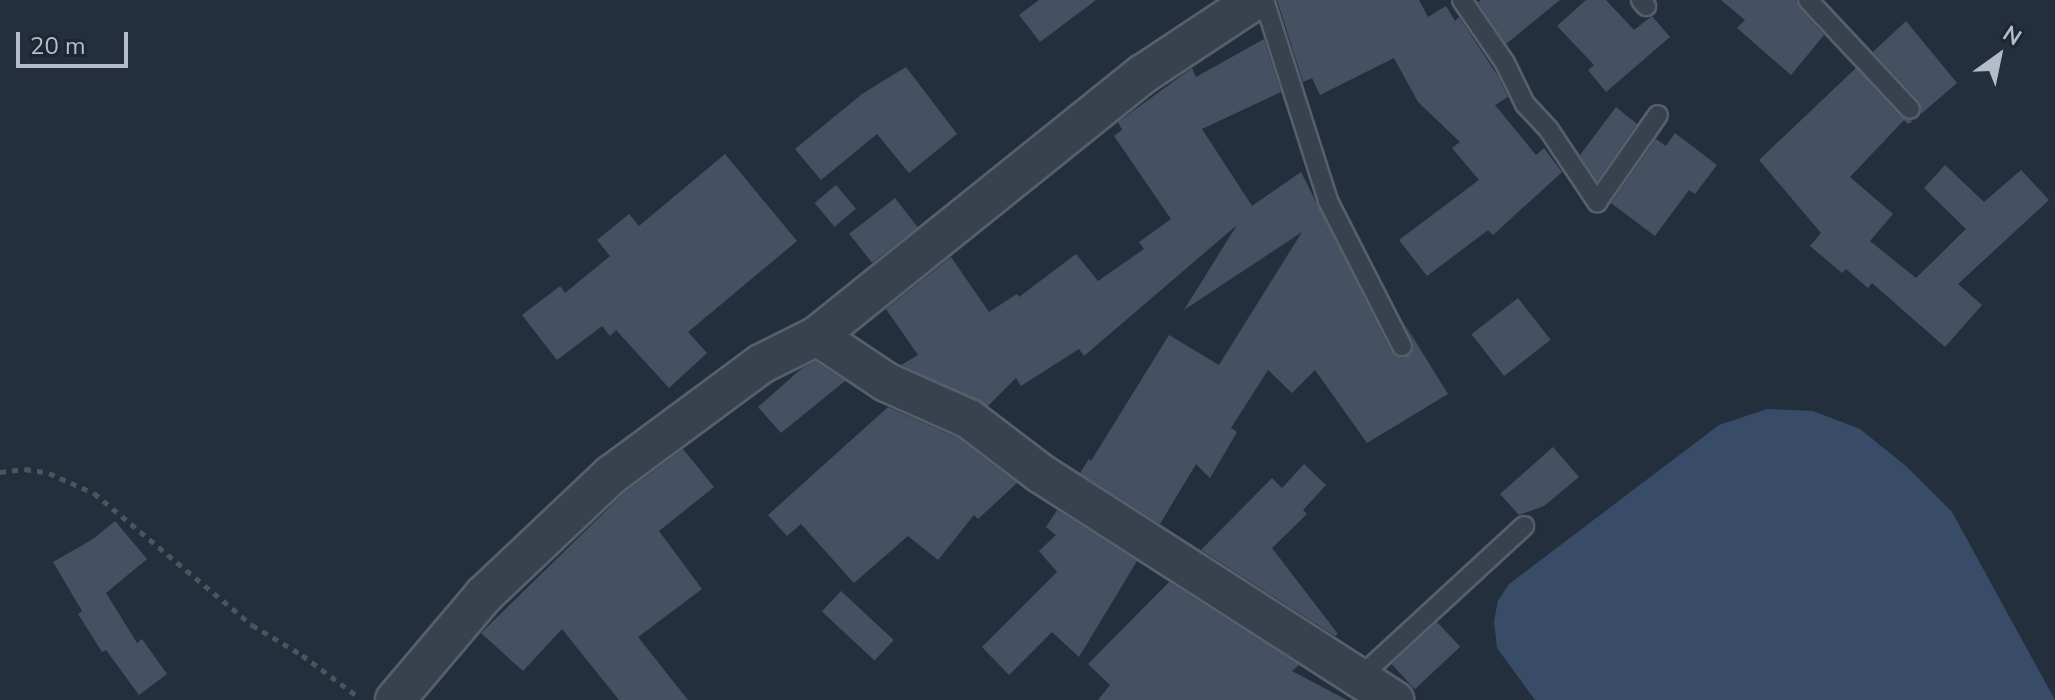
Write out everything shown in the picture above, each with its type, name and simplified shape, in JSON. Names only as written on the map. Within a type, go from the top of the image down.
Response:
[{"type":"street","points":[[395,700],[484,595],[611,475],[761,364],[817,336],[1143,74],[1255,0]]},
{"type":"street","points":[[817,336],[886,382],[969,419],[1053,482],[1394,700]]},
{"type":"lane","points":[[1264,0],[1328,201],[1402,346]]},
{"type":"lane","points":[[1462,0],[1505,63],[1525,104],[1549,130],[1597,202],[1658,115]]},
{"type":"lane","points":[[1808,0],[1910,109]]},
{"type":"lane","points":[[1360,677],[1524,526]]},
{"type":"path","points":[[0,472],[25,469],[49,473],[94,493],[185,573],[252,625],[302,655],[363,700]]},
{"type":"water","points":[[1767,409],[1813,411],[1860,429],[1906,466],[1952,512],[2055,700],[1535,700],[1497,648],[1494,621],[1498,601],[1509,584],[1719,425]]},
{"type":"building","points":[[1039,0],[1096,0],[1040,42],[1019,15]]},
{"type":"building","points":[[1277,0],[1419,0],[1428,17],[1446,6],[1455,21],[1459,17],[1498,76],[1508,97],[1495,105],[1536,155],[1544,148],[1562,172],[1493,235],[1488,230],[1427,276],[1399,240],[1479,180],[1452,148],[1460,142],[1418,102],[1394,58],[1320,95],[1312,78],[1303,82]]},
{"type":"building","points":[[1560,0],[1506,44],[1478,2]]},
{"type":"building","points":[[1586,0],[1606,0],[1634,30],[1652,16],[1670,37],[1606,92],[1588,70],[1594,65],[1557,26]]},
{"type":"building","points":[[1721,0],[1796,0],[1799,8],[1824,35],[1791,75],[1737,28],[1745,20]]},
{"type":"building","points":[[1906,21],[1957,83],[1921,114],[1919,101],[1873,52]]},
{"type":"building","points":[[1264,39],[1281,92],[1202,129],[1252,206],[1301,172],[1391,351],[1402,358],[1412,352],[1413,341],[1404,323],[1448,394],[1367,443],[1315,370],[1292,393],[1268,370],[1231,428],[1237,432],[1210,478],[1196,464],[1160,524],[1080,473],[1089,459],[1091,461],[1169,335],[1219,365],[1302,232],[1184,310],[1237,225],[1084,356],[1079,349],[1021,386],[1016,378],[988,406],[901,365],[918,355],[886,309],[951,257],[989,312],[1017,294],[1019,297],[1076,254],[1098,281],[1144,249],[1139,242],[1171,219],[1114,136],[1122,130],[1118,122],[1192,68],[1196,77]]},
{"type":"building","points":[[906,67],[957,134],[909,173],[877,134],[821,180],[795,149],[862,94]]},
{"type":"building","points":[[1856,68],[1901,117],[1913,121],[1908,124],[1904,120],[1850,177],[1893,214],[1870,241],[1916,278],[1966,229],[1924,188],[1945,165],[1984,202],[2021,170],[2049,200],[1958,284],[1982,305],[1945,347],[1872,283],[1868,288],[1846,269],[1842,273],[1810,246],[1821,233],[1759,160]]},
{"type":"building","points":[[1616,107],[1637,124],[1597,181],[1580,155]]},
{"type":"building","points":[[1675,133],[1717,165],[1695,194],[1689,190],[1655,236],[1611,203],[1656,139],[1666,146]]},
{"type":"building","points":[[725,154],[797,241],[688,332],[707,353],[669,388],[616,330],[610,336],[602,326],[557,360],[522,315],[560,286],[565,293],[610,256],[597,240],[629,214],[639,226]]},
{"type":"building","points":[[836,185],[856,209],[834,227],[815,203]]},
{"type":"building","points":[[895,198],[918,227],[872,263],[849,234]]},
{"type":"building","points":[[1518,298],[1551,340],[1504,376],[1472,334]]},
{"type":"building","points":[[815,361],[845,381],[781,433],[758,407],[801,369]]},
{"type":"building","points":[[888,407],[958,438],[1017,483],[978,519],[974,515],[938,560],[908,536],[854,583],[801,524],[787,536],[768,515]]},
{"type":"building","points":[[1553,447],[1579,477],[1544,506],[1519,515],[1500,494]]},
{"type":"building","points":[[683,449],[714,487],[659,531],[702,589],[638,637],[688,700],[619,700],[562,629],[523,671],[481,633],[625,492]]},
{"type":"building","points":[[1304,464],[1326,485],[1303,510],[1307,514],[1272,548],[1338,634],[1335,636],[1201,550],[1272,478],[1282,488]]},
{"type":"building","points":[[1057,510],[1137,561],[1079,657],[1052,632],[1009,675],[982,647],[1057,572],[1039,551],[1056,535],[1046,527]]},
{"type":"building","points":[[115,521],[147,559],[106,593],[137,643],[142,639],[167,674],[139,695],[106,650],[102,652],[78,614],[82,611],[53,562],[93,539]]},
{"type":"building","points":[[1169,582],[1299,665],[1292,671],[1347,700],[1098,700],[1110,685],[1088,664]]},
{"type":"building","points":[[841,591],[894,640],[875,661],[822,611]]},
{"type":"building","points":[[1437,622],[1460,647],[1415,689],[1392,664]]}]
